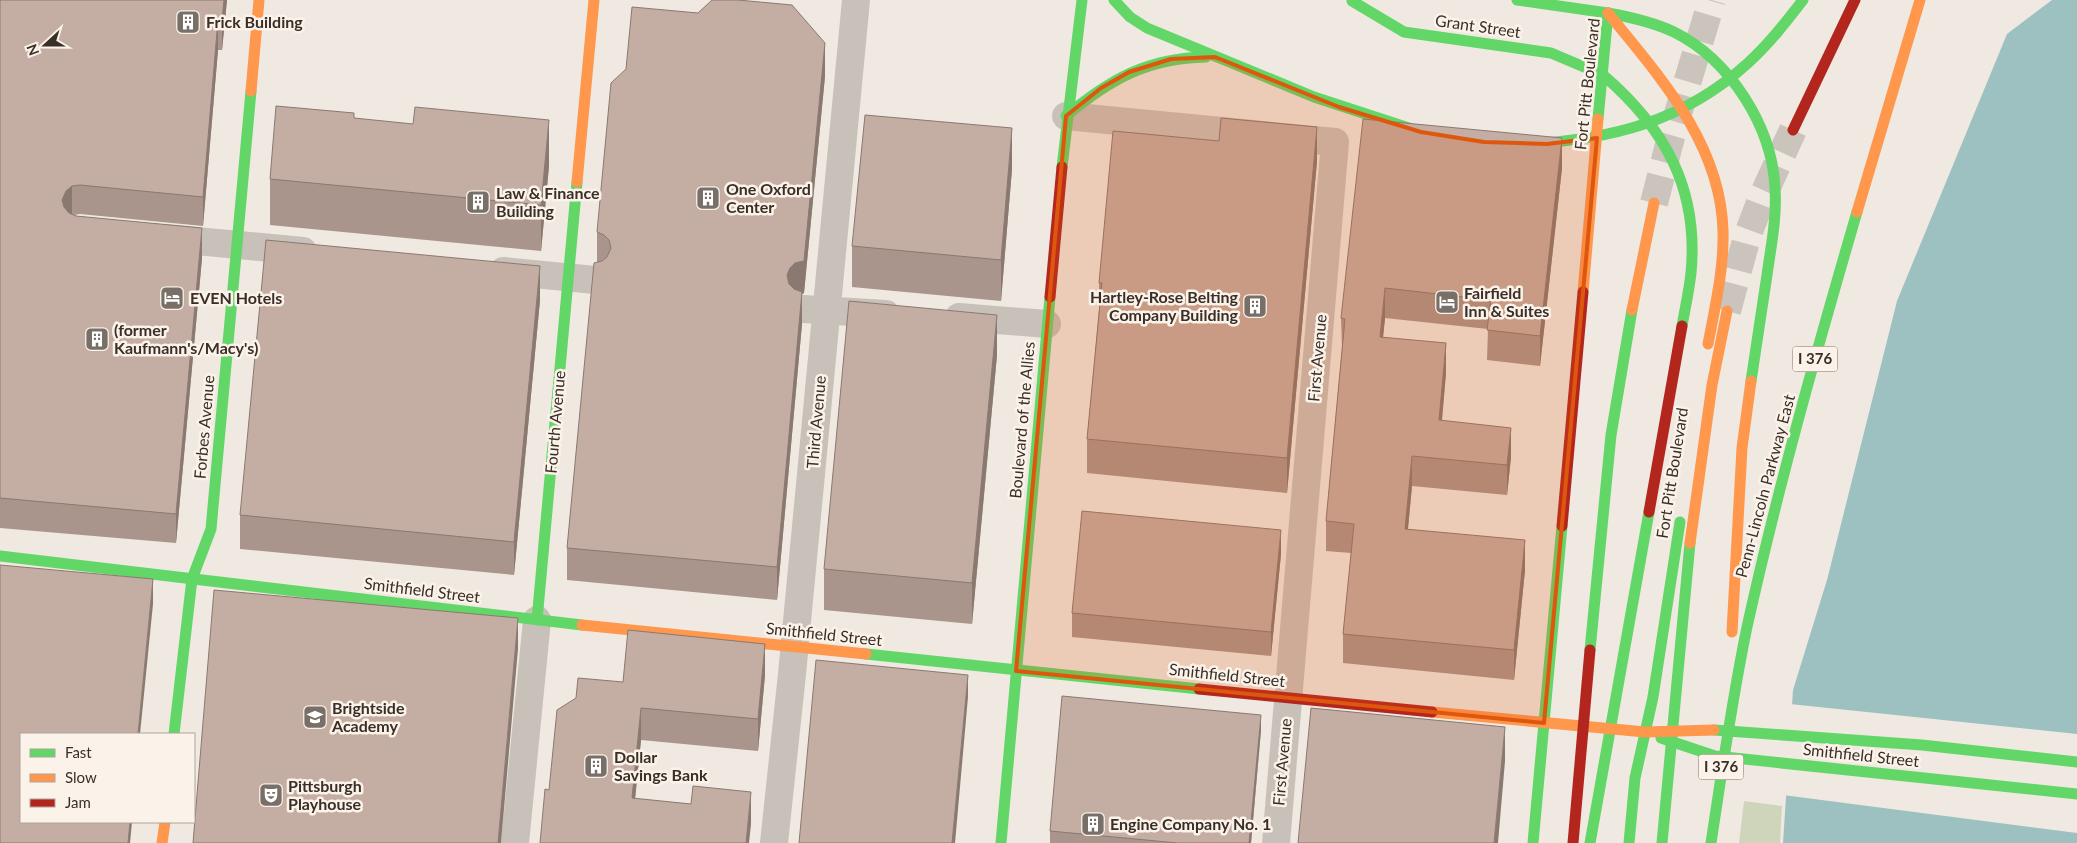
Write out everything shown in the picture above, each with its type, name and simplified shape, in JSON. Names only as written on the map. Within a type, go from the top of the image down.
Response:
[{"type":"main road","name":"Forbes Avenue","points":[[174,733],[192,578],[211,529],[259,0]]},
{"type":"main road","name":"Fourth Avenue","points":[[537,620],[594,0]]},
{"type":"main road","name":"Boulevard of the Allies","points":[[1001,843],[1066,116],[1082,0]]},
{"type":"main road","points":[[1114,0],[1130,17],[1147,28],[1215,57],[1339,107],[1429,134]]},
{"type":"main road","name":"Grant Street","points":[[1340,0],[1354,0],[1404,32],[1551,53],[1603,75],[1624,91],[1640,109],[1669,150],[1687,199],[1693,248],[1691,273],[1590,843]]},
{"type":"main road","name":"Grant Street","points":[[1517,0],[1608,12],[1654,25],[1683,37],[1717,63],[1731,79],[1750,110],[1763,136],[1772,161],[1776,215],[1742,448],[1728,721]]},
{"type":"main road","points":[[1516,144],[1547,144],[1601,137],[1639,128],[1668,117],[1714,91],[1756,56],[1779,32],[1803,0]]},
{"type":"main road","points":[[1793,130],[1855,0]]},
{"type":"main road","name":"Penn-Lincoln Parkway East","points":[[1711,843],[1728,721],[1745,631],[1793,436],[1920,0]]},
{"type":"main road","points":[[1608,12],[1623,6]]},
{"type":"main road","name":"Fort Pitt Boulevard","points":[[1533,843],[1608,12]]},
{"type":"main road","name":"Fort Pitt Boulevard","points":[[1608,12],[1679,102],[1703,146],[1712,170],[1722,216],[1721,261],[1686,484]]},
{"type":"main road","points":[[1066,116],[1101,88],[1129,72],[1186,56],[1215,57]]},
{"type":"main road","points":[[1573,843],[1611,435],[1634,293],[1654,203]]},
{"type":"main road","points":[[1662,843],[1691,532],[1712,385],[1727,311]]},
{"type":"main road","name":"Fort Pitt Boulevard","points":[[1628,843],[1635,778],[1653,697],[1682,513]]},
{"type":"main road","name":"Smithfield Street","points":[[0,556],[537,620],[1288,698],[1646,732],[1726,730],[1922,745],[2077,762]]},
{"type":"main road","name":"Smithfield Street","points":[[1646,732],[1715,756],[2077,794]]},
{"type":"main road","points":[[162,843],[165,823]]},
{"type":"street","name":"Third Avenue","points":[[774,843],[794,647],[814,310],[856,0]]},
{"type":"street","name":"First Avenue","points":[[1066,116],[1335,142],[1276,843]]},
{"type":"street","points":[[137,235],[327,254]]},
{"type":"street","points":[[480,269],[595,280]]},
{"type":"street","points":[[814,310],[1047,324]]},
{"type":"street","name":"Fourth Avenue","points":[[515,843],[537,620]]},
{"type":"highlighted area","points":[[1215,57],[1339,107],[1421,132],[1484,142],[1547,144],[1597,138],[1544,723],[1016,671],[1066,116],[1101,88],[1129,72],[1171,59]]},
{"type":"green space","points":[[1744,801],[1782,806],[1780,843],[1739,843]]},
{"type":"water","points":[[2052,0],[2077,0],[2077,843],[1783,843],[1793,690],[1827,580],[1897,301],[2007,34]]},
{"type":"pier","points":[[1790,704],[2077,734],[2077,833],[1783,795]]},
{"type":"building","name":"(former Kaufmann's/Macy's)","points":[[0,0],[224,0],[222,21],[218,20],[203,197],[80,185],[72,186],[66,191],[62,200],[64,207],[69,213],[76,216],[202,228],[176,514],[0,498]]},
{"type":"building","points":[[712,0],[738,0],[792,5],[825,43],[804,261],[795,263],[787,275],[789,284],[794,289],[802,292],[777,567],[567,548],[594,263],[602,261],[607,257],[611,248],[609,240],[597,232],[611,83],[626,69],[632,7],[698,13]]},
{"type":"building","points":[[276,106],[354,113],[354,118],[413,124],[415,107],[549,120],[541,205],[270,179]]},
{"type":"building","points":[[865,115],[1012,128],[1001,260],[852,246]]},
{"type":"building","points":[[1221,118],[1317,127],[1287,458],[1087,439],[1102,283],[1099,283],[1113,131],[1219,141]]},
{"type":"building","points":[[1363,119],[1562,138],[1540,336],[1487,330],[1491,300],[1385,288],[1380,337],[1446,343],[1439,420],[1511,428],[1507,465],[1412,456],[1405,529],[1525,540],[1514,650],[1343,634],[1354,524],[1326,521],[1345,319],[1341,318]]},
{"type":"building","points":[[266,240],[540,266],[514,542],[240,515]]},
{"type":"building","points":[[849,301],[997,315],[972,583],[824,569]]},
{"type":"building","points":[[1082,511],[1281,530],[1271,632],[1072,613]]},
{"type":"building","points":[[0,565],[153,579],[138,733],[20,733],[20,823],[130,823],[128,843],[0,843]]},
{"type":"building","points":[[214,590],[518,618],[498,843],[193,843]]},
{"type":"building","points":[[628,630],[765,644],[758,719],[641,708],[632,798],[691,804],[693,786],[751,792],[746,843],[540,843],[545,789],[549,790],[557,710],[576,698],[578,678],[623,682]]},
{"type":"building","points":[[816,660],[968,675],[952,843],[799,843]]},
{"type":"building","points":[[1062,696],[1261,715],[1249,843],[1178,843],[1050,831]]},
{"type":"building","points":[[1311,708],[1505,727],[1494,843],[1298,843]]},
{"type":"tunnel","points":[[1654,203],[1671,137],[1712,0]]},
{"type":"tunnel","points":[[1727,311],[1747,237],[1761,200],[1793,130]]},
{"type":"traffic: fast","points":[[1062,167],[1082,0]]},
{"type":"traffic: fast","points":[[1114,0],[1130,17],[1147,28],[1314,97],[1418,131]]},
{"type":"traffic: fast","points":[[1517,0],[1608,13]]},
{"type":"traffic: fast","points":[[1525,144],[1587,138],[1616,132],[1671,114],[1698,100],[1748,63],[1777,33],[1803,0]]},
{"type":"traffic: fast","points":[[1352,1],[1404,32],[1551,53],[1603,75]]},
{"type":"traffic: fast","points":[[1598,119],[1608,13]]},
{"type":"traffic: fast","points":[[1608,13],[1658,25],[1674,32],[1694,44],[1713,59],[1730,77],[1744,97],[1766,141],[1772,165],[1775,210],[1772,243],[1751,381]]},
{"type":"traffic: fast","points":[[1066,116],[1098,91],[1131,73],[1166,61],[1206,57]]},
{"type":"traffic: fast","points":[[1603,75],[1644,116],[1673,162],[1683,187],[1689,214],[1692,243],[1691,273],[1682,326]]},
{"type":"traffic: fast","points":[[174,733],[192,579],[211,529],[251,91]]},
{"type":"traffic: fast","points":[[537,620],[577,182]]},
{"type":"traffic: fast","points":[[1711,843],[1727,735],[1747,627],[1759,575],[1799,418],[1857,212]]},
{"type":"traffic: fast","points":[[1001,843],[1050,297]]},
{"type":"traffic: fast","points":[[1590,650],[1611,435],[1632,310]]},
{"type":"traffic: fast","points":[[1590,843],[1649,512]]},
{"type":"traffic: fast","points":[[1629,843],[1635,778],[1653,697],[1680,522]]},
{"type":"traffic: fast","points":[[1533,843],[1562,526]]},
{"type":"traffic: fast","points":[[1662,843],[1690,543]]},
{"type":"traffic: fast","points":[[0,556],[582,625]]},
{"type":"traffic: fast","points":[[866,654],[1199,689]]},
{"type":"traffic: fast","points":[[1714,730],[1922,745],[2077,762]]},
{"type":"traffic: fast","points":[[1661,738],[1715,756],[2077,794]]},
{"type":"traffic: slow","points":[[251,91],[259,0]]},
{"type":"traffic: slow","points":[[577,182],[594,0]]},
{"type":"traffic: slow","points":[[1857,212],[1920,0]]},
{"type":"traffic: slow","points":[[1608,13],[1667,87],[1684,113],[1712,169],[1720,199],[1723,245],[1708,344]]},
{"type":"traffic: slow","points":[[1583,292],[1598,119]]},
{"type":"traffic: slow","points":[[1632,310],[1654,203]]},
{"type":"traffic: slow","points":[[1690,543],[1712,385],[1727,311]]},
{"type":"traffic: slow","points":[[1732,632],[1742,448],[1751,381]]},
{"type":"traffic: slow","points":[[582,625],[866,654]]},
{"type":"traffic: slow","points":[[1432,712],[1645,732],[1714,730]]},
{"type":"traffic: slow","points":[[162,843],[165,823]]},
{"type":"traffic: jam","points":[[1793,130],[1855,0]]},
{"type":"traffic: jam","points":[[1050,297],[1062,167]]},
{"type":"traffic: jam","points":[[1562,526],[1583,292]]},
{"type":"traffic: jam","points":[[1649,512],[1682,326]]},
{"type":"traffic: jam","points":[[1573,843],[1590,650]]},
{"type":"traffic: jam","points":[[1199,689],[1432,712]]},
{"type":"place","name":"Frick Building","points":[[188,22]]},
{"type":"place","name":"One Oxford Center","points":[[708,198]]},
{"type":"place","name":"Law & Finance Building","points":[[478,202]]},
{"type":"place","name":"EVEN Hotels","points":[[172,298]]},
{"type":"place","name":"Fairfield Inn & Suites","points":[[1447,302]]},
{"type":"place","name":"Hartley-Rose Belting Company Building","points":[[1255,306]]},
{"type":"place","name":"(former Kaufmann's/Macy's)","points":[[97,339]]},
{"type":"place","name":"Brightside Academy","points":[[315,717]]},
{"type":"place","name":"Dollar Savings Bank","points":[[596,766]]},
{"type":"place","name":"Pittsburgh Playhouse","points":[[271,795]]},
{"type":"place","name":"Engine Company No. 1","points":[[1093,824]]}]
